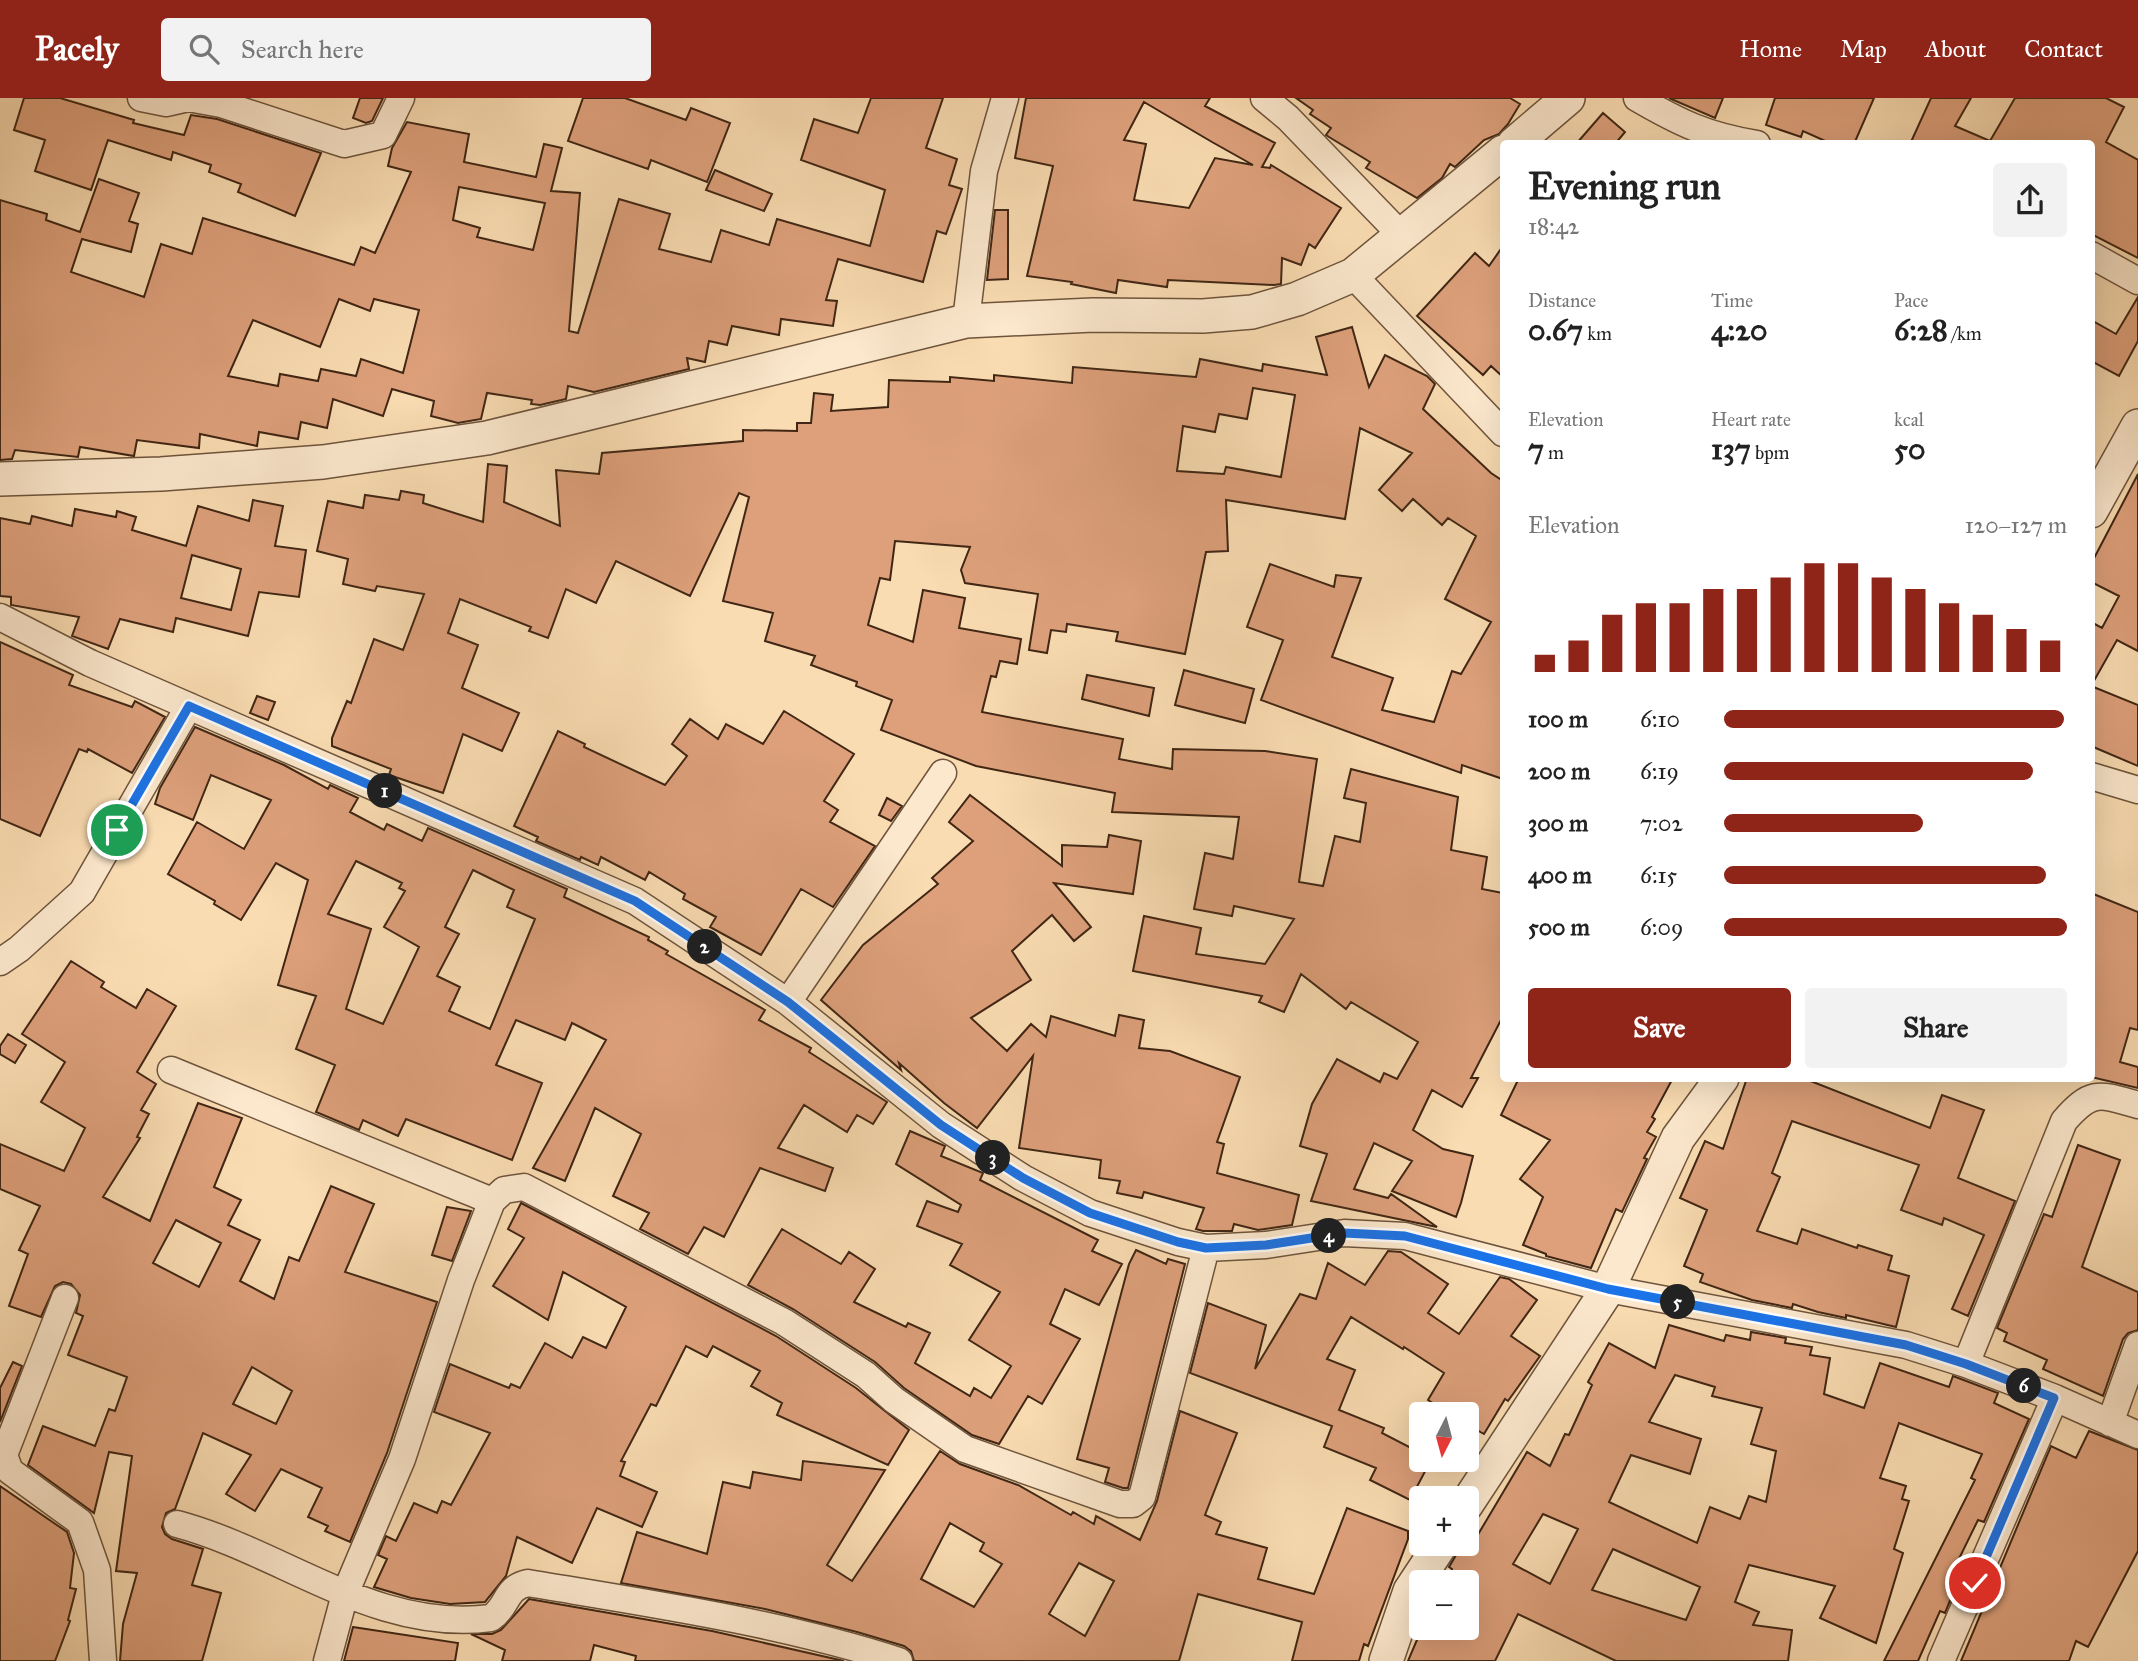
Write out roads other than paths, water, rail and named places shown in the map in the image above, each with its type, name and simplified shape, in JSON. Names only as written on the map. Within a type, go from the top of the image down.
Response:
[{"type":"street","points":[[141,98],[166,103],[188,98],[221,104],[344,144],[383,135],[401,98]]},
{"type":"street","points":[[966,321],[984,172],[1005,98]]},
{"type":"street","points":[[1264,98],[1287,118],[1402,236]]},
{"type":"street","points":[[1519,140],[1569,98]]},
{"type":"street","points":[[1637,98],[1679,122],[1719,138],[1732,140]]},
{"type":"street","points":[[0,479],[161,474],[323,462],[488,438],[966,321],[1093,315],[1203,316],[1252,312],[1297,299],[1353,275],[1500,154]]},
{"type":"street","points":[[2095,257],[2138,281]]},
{"type":"street","points":[[1353,275],[1500,430]]},
{"type":"street","points":[[2095,504],[2138,426]]},
{"type":"street","points":[[0,617],[90,663],[635,901],[788,1002],[941,1125],[1023,1178],[1090,1213],[1178,1242],[1206,1248],[1266,1245],[1344,1233],[1405,1236],[1608,1289],[1906,1345],[1966,1364],[2054,1398],[2138,1435]]},
{"type":"street","points":[[0,962],[19,949],[82,892],[189,706]]},
{"type":"street","points":[[788,1002],[943,773]]},
{"type":"street","points":[[2095,777],[2138,790]]},
{"type":"street","points":[[170,1070],[492,1201]]},
{"type":"street","points":[[1478,1486],[1608,1289],[1678,1138],[1719,1082]]},
{"type":"street","points":[[1966,1364],[2064,1121],[2079,1104],[2100,1095],[2138,1105]]},
{"type":"street","points":[[327,1661],[345,1594],[402,1459],[461,1280],[492,1201],[504,1190],[524,1187],[784,1322],[866,1376],[894,1400],[965,1449],[1120,1504],[1133,1504],[1142,1497],[1206,1248]]},
{"type":"street","points":[[65,1298],[4,1455],[10,1471],[80,1522],[97,1570],[103,1661]]},
{"type":"street","points":[[2110,1423],[2138,1345]]},
{"type":"street","points":[[1941,1661],[2054,1398]]},
{"type":"street","points":[[177,1524],[345,1594],[422,1617],[481,1619],[498,1613],[512,1590],[528,1583],[744,1619],[840,1642],[899,1661]]},
{"type":"street","points":[[1387,1661],[1410,1591],[1433,1556]]}]
